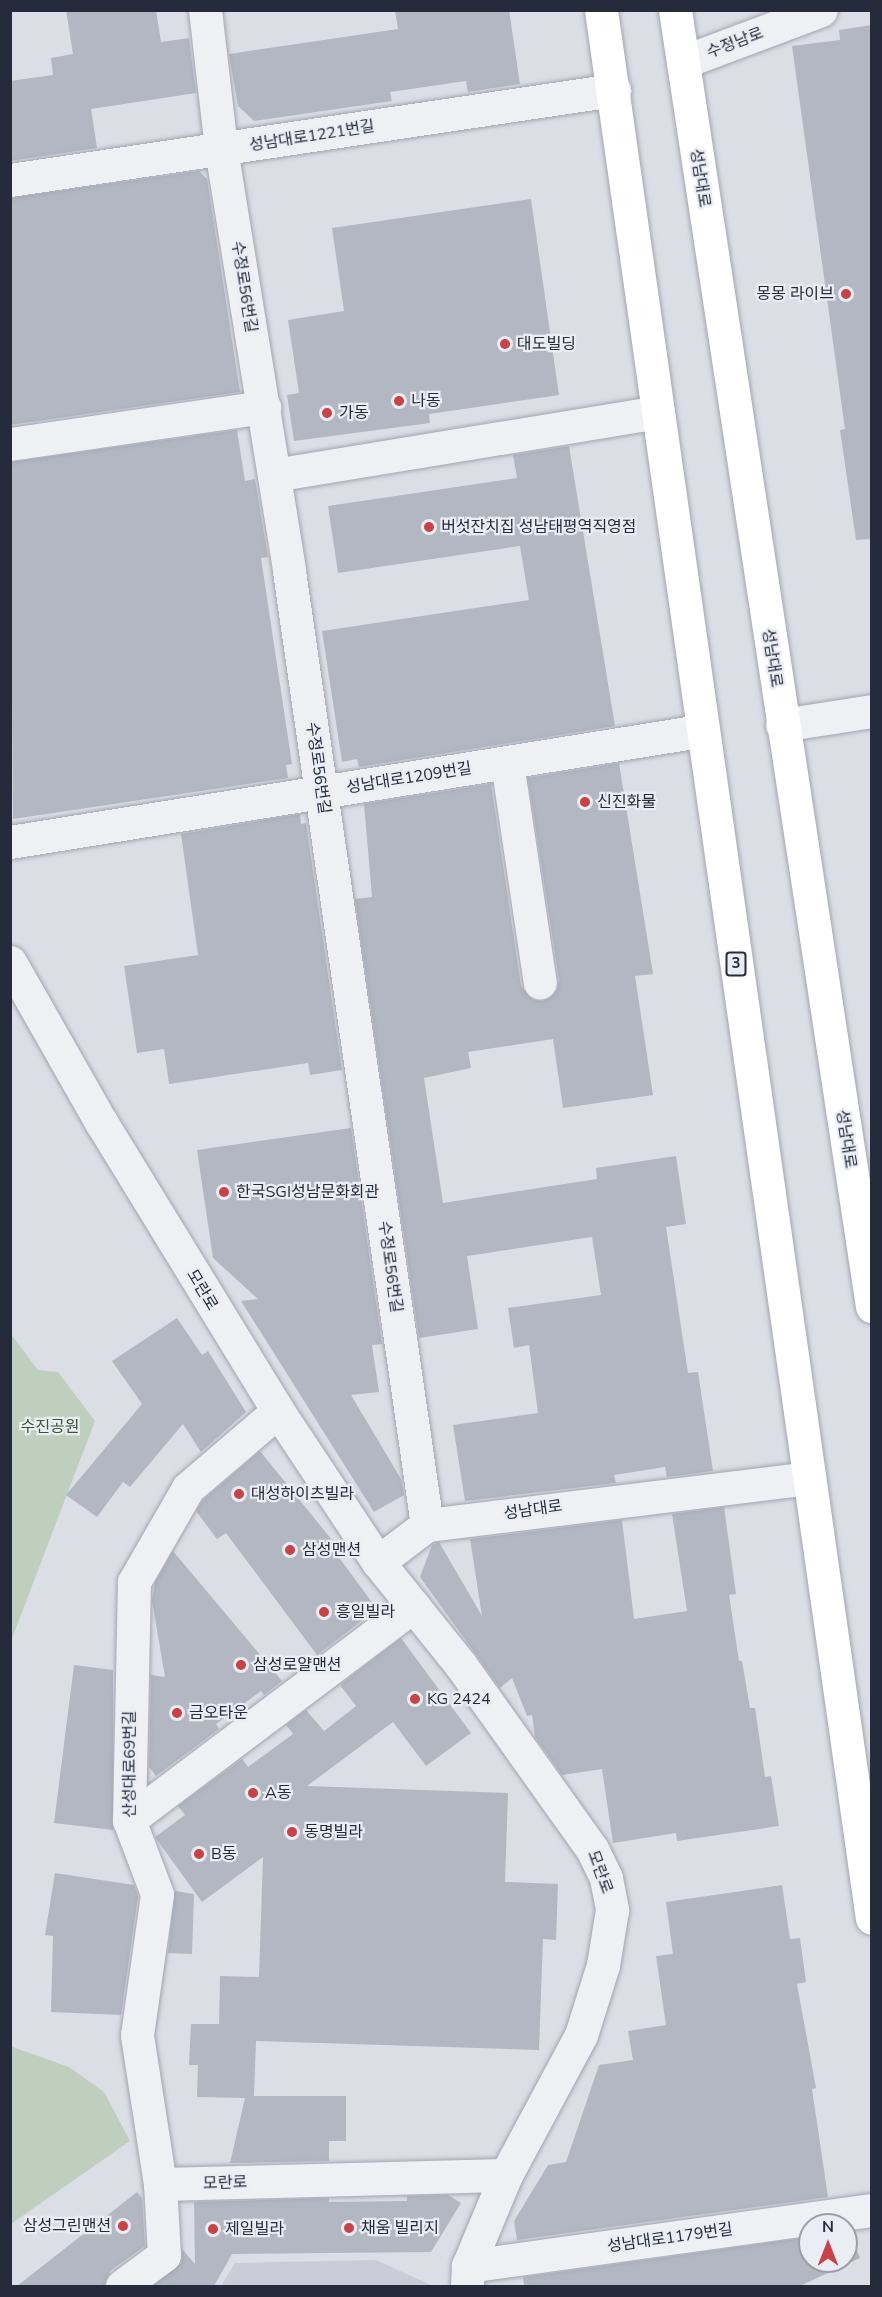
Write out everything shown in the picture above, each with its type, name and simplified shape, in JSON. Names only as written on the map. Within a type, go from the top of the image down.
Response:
[{"type":"main road","name":"3","points":[[601,10],[614,90],[700,731],[872,1918]]},
{"type":"main road","name":"성남대로","points":[[675,10],[872,1306]]},
{"type":"street","name":"수정로56번길","points":[[205,10],[221,149],[264,407],[427,1526]]},
{"type":"street","name":"수정남로","points":[[683,62],[821,10]]},
{"type":"street","name":"성남대로1221번길","points":[[10,180],[614,90]]},
{"type":"street","points":[[10,444],[264,407]]},
{"type":"street","points":[[274,475],[657,412]]},
{"type":"street","points":[[782,725],[872,711]]},
{"type":"street","name":"성남대로1209번길","points":[[10,842],[700,731]]},
{"type":"street","points":[[507,763],[540,983]]},
{"type":"street","name":"모란로","points":[[10,962],[101,1122],[278,1411],[378,1562],[460,1664],[592,1849],[606,1878],[612,1910],[603,1965],[581,2035],[506,2175],[467,2276]]},
{"type":"street","name":"산성대로69번길","points":[[122,2286],[164,2255],[160,2184],[137,2035],[157,1894],[129,1820],[134,1582],[188,1488],[278,1411]]},
{"type":"street","name":"성남대로","points":[[378,1562],[427,1526],[808,1479]]},
{"type":"street","points":[[129,1820],[413,1606]]},
{"type":"street","name":"모란로","points":[[160,2184],[506,2175]]},
{"type":"street","name":"성남대로1179번길","points":[[467,2276],[872,2210]]},
{"type":"shaded area","points":[[376,2260],[433,2286],[221,2286],[235,2263]]},
{"type":"green space","name":"수진공원","points":[[11,1334],[38,1370],[58,1372],[95,1421],[11,1641]]},
{"type":"green space","points":[[10,2046],[69,2067],[104,2092],[130,2141],[11,2224]]},
{"type":"building","points":[[66,10],[156,10],[161,42],[189,38],[196,93],[91,109],[97,148],[10,161],[10,81],[53,75],[51,58],[73,54]]},
{"type":"building","points":[[395,10],[509,10],[520,84],[468,92],[466,81],[390,92],[392,101],[254,121],[238,106],[229,54],[398,29]]},
{"type":"building","points":[[872,25],[872,539],[856,540],[840,430],[845,429],[792,46],[840,40],[839,30]]},
{"type":"building","points":[[199,171],[207,179],[240,392],[10,425],[10,198]]},
{"type":"building","points":[[531,199],[559,395],[429,414],[430,423],[294,441],[287,395],[299,393],[288,320],[344,311],[332,228]]},
{"type":"building","points":[[237,430],[245,481],[255,479],[268,557],[261,558],[292,764],[286,765],[288,778],[13,819],[10,462]]},
{"type":"building","points":[[569,446],[615,726],[359,767],[357,759],[342,762],[322,631],[529,600],[520,546],[338,573],[328,506],[517,478],[513,455]]},
{"type":"building","points":[[619,763],[653,974],[635,976],[653,1095],[563,1108],[553,1039],[468,1052],[471,1068],[424,1078],[443,1203],[597,1179],[596,1168],[676,1156],[686,1224],[666,1227],[688,1373],[698,1372],[713,1471],[667,1477],[665,1467],[614,1475],[616,1483],[465,1501],[453,1425],[538,1413],[529,1345],[514,1348],[508,1308],[601,1295],[592,1237],[467,1256],[478,1329],[419,1338],[355,899],[372,897],[364,804],[491,784],[521,986],[533,1000],[543,1001],[557,990],[559,980],[528,778]]},
{"type":"building","points":[[300,814],[301,824],[306,823],[342,1070],[310,1075],[308,1063],[169,1084],[164,1049],[137,1053],[124,966],[198,955],[181,834]]},
{"type":"building","points":[[351,1128],[382,1344],[372,1345],[379,1392],[351,1395],[401,1479],[404,1495],[374,1512],[241,1301],[258,1299],[213,1258],[197,1150]]},
{"type":"building","points":[[177,1318],[202,1355],[208,1351],[246,1412],[201,1452],[183,1424],[130,1487],[123,1482],[97,1517],[66,1495],[142,1404],[112,1361]]},
{"type":"building","points":[[260,1451],[336,1545],[332,1548],[377,1609],[317,1655],[226,1533],[217,1539],[196,1511],[203,1500]]},
{"type":"building","points":[[724,1507],[736,1594],[729,1595],[739,1661],[742,1661],[750,1708],[755,1708],[765,1777],[771,1776],[779,1826],[677,1841],[676,1833],[613,1843],[602,1769],[562,1775],[535,1737],[532,1715],[527,1716],[512,1678],[500,1688],[420,1577],[432,1545],[439,1542],[482,1616],[470,1539],[622,1520],[634,1619],[687,1611],[672,1514]]},
{"type":"building","points":[[173,1551],[282,1681],[264,1695],[261,1691],[216,1724],[219,1729],[156,1776],[149,1767],[151,1675],[165,1677],[152,1601],[155,1582]]},
{"type":"building","points":[[401,1638],[471,1733],[426,1766],[393,1722],[307,1786],[508,1793],[505,1882],[558,1884],[556,1940],[543,1939],[539,2050],[256,2041],[254,2096],[346,2096],[346,2141],[329,2141],[329,2161],[230,2163],[245,2098],[197,2097],[198,2065],[189,2065],[191,2024],[219,2024],[220,1976],[259,1977],[263,1857],[202,1902],[155,1837],[185,1815],[178,1806],[242,1759],[248,1767],[293,1734],[286,1725],[306,1710],[324,1731],[356,1706],[340,1685]]},
{"type":"building","points":[[74,1665],[113,1670],[113,1830],[54,1823]]},
{"type":"building","points":[[55,1873],[134,1885],[138,1896],[121,2015],[51,2012],[53,1936],[45,1935]]},
{"type":"building","points":[[782,1885],[790,1939],[800,1938],[806,1982],[797,1984],[816,2088],[812,2089],[828,2197],[517,2240],[514,2221],[548,2165],[566,2162],[599,2065],[633,2060],[628,2031],[666,2025],[656,1956],[673,1954],[666,1902]]},
{"type":"building","points":[[175,1891],[194,1894],[192,1954],[168,1953]]},
{"type":"building","name":"삼성그린맨션","points":[[137,2192],[142,2198],[145,2246],[110,2271],[104,2286],[17,2286]]},
{"type":"building","points":[[448,2195],[461,2203],[431,2252],[232,2254],[214,2286],[153,2286],[181,2263],[182,2249],[195,2264],[194,2202],[329,2198],[329,2202],[407,2201],[407,2196]]},
{"type":"building","points":[[798,2239],[798,2273],[828,2273],[800,2286],[524,2286],[523,2277]]},
{"type":"place","name":"몽몽 라이브","points":[[846,294]]},
{"type":"place","name":"대도빌딩","points":[[505,344]]},
{"type":"place","name":"나동","points":[[399,401]]},
{"type":"place","name":"가동","points":[[327,413]]},
{"type":"place","name":"버섯잔치집 성남태평역직영점","points":[[429,527]]},
{"type":"place","name":"신진화물","points":[[585,802]]},
{"type":"place","name":"한국SGI성남문화회관","points":[[224,1192]]},
{"type":"place","name":"대성하이츠빌라","points":[[239,1494]]},
{"type":"place","name":"삼성맨션","points":[[290,1550]]},
{"type":"place","name":"흥일빌라","points":[[324,1612]]},
{"type":"place","name":"삼성로얄맨션","points":[[241,1665]]},
{"type":"place","name":"KG 2424","points":[[415,1699]]},
{"type":"place","name":"금오타운","points":[[177,1713]]},
{"type":"place","name":"A동","points":[[253,1793]]},
{"type":"place","name":"동명빌라","points":[[292,1832]]},
{"type":"place","name":"B동","points":[[199,1854]]},
{"type":"place","name":"삼성그린맨션","points":[[123,2226]]},
{"type":"place","name":"채움 빌리지","points":[[349,2228]]},
{"type":"place","name":"제일빌라","points":[[213,2229]]}]
